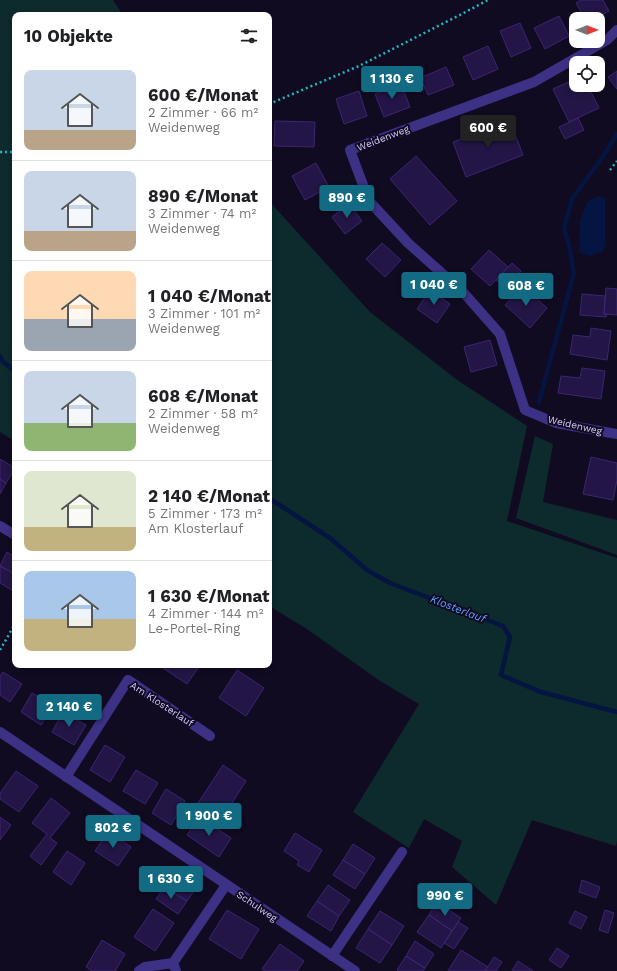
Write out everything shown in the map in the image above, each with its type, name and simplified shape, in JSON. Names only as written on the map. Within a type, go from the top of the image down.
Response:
[{"type":"street","name":"Weidenweg","points":[[617,30],[607,40],[534,82],[350,150],[370,201],[408,243],[463,292],[500,334],[525,410],[556,423],[617,434]]},
{"type":"street","points":[[0,526],[12,534]]},
{"type":"street","name":"Am Klosterlauf","points":[[66,777],[128,680],[210,736]]},
{"type":"street","name":"Schulweg","points":[[0,732],[355,971]]},
{"type":"street","points":[[332,956],[402,852]]},
{"type":"street","points":[[139,971],[145,967],[175,967],[226,885]]},
{"type":"path","points":[[272,103],[359,66],[488,0]]},
{"type":"path","points":[[0,152],[12,152]]},
{"type":"path","points":[[610,170],[617,162]]},
{"type":"path","points":[[0,650],[12,629]]},
{"type":"green space","points":[[0,0],[113,0],[121,12],[12,12],[12,439],[0,432]]},
{"type":"green space","points":[[272,204],[370,312],[456,379],[527,426],[507,521],[617,558],[616,846],[532,820],[496,905],[452,867],[462,841],[424,819],[409,848],[353,812],[419,704],[380,681],[307,629],[272,608]]},
{"type":"green space","points":[[535,436],[553,444],[543,502],[617,520],[617,555],[516,518]]},
{"type":"water","points":[[599,196],[605,198],[605,247],[602,252],[590,256],[579,252],[580,221],[587,202]]},
{"type":"building","points":[[581,0],[603,0],[609,11],[605,13],[581,12],[576,3]]},
{"type":"building","points":[[559,16],[569,36],[545,49],[534,28]]},
{"type":"building","points":[[520,23],[531,48],[511,57],[500,31]]},
{"type":"building","points":[[488,46],[498,69],[473,80],[463,57]]},
{"type":"building","points":[[446,67],[454,85],[428,95],[420,78]]},
{"type":"building","points":[[617,71],[617,89],[608,77]]},
{"type":"building","points":[[569,82],[569,92],[591,92],[599,108],[569,122],[553,89]]},
{"type":"building","points":[[401,84],[410,107],[384,117],[375,94]]},
{"type":"building","points":[[359,91],[367,116],[344,124],[336,99]]},
{"type":"building","points":[[578,118],[584,130],[565,139],[559,127]]},
{"type":"building","points":[[275,121],[315,122],[314,147],[274,146]]},
{"type":"building","points":[[510,121],[523,155],[466,177],[453,142]]},
{"type":"building","points":[[416,156],[457,201],[430,225],[390,179]]},
{"type":"building","points":[[316,163],[329,187],[305,200],[292,176]]},
{"type":"building","points":[[349,204],[362,221],[345,234],[332,217]]},
{"type":"building","points":[[382,243],[401,260],[385,277],[366,259]]},
{"type":"building","points":[[489,250],[508,267],[490,286],[471,269]]},
{"type":"building","points":[[512,263],[521,271],[505,288],[496,280]]},
{"type":"building","points":[[523,286],[547,308],[530,328],[505,305]]},
{"type":"building","points":[[606,288],[617,289],[617,315],[604,314]]},
{"type":"building","points":[[430,290],[450,304],[437,323],[417,309]]},
{"type":"building","points":[[582,294],[605,296],[604,314],[607,314],[606,317],[580,315]]},
{"type":"building","points":[[591,328],[611,331],[607,360],[570,354],[573,335],[590,337]]},
{"type":"building","points":[[490,340],[497,365],[471,372],[464,347]]},
{"type":"building","points":[[582,368],[605,371],[601,399],[558,393],[561,376],[580,378]]},
{"type":"building","points":[[591,457],[617,463],[617,480],[613,500],[583,494]]},
{"type":"building","points":[[0,459],[12,466],[12,473],[6,483],[0,479]]},
{"type":"building","points":[[0,479],[6,483],[0,494]]},
{"type":"building","points":[[7,552],[12,555],[12,572],[0,566]]},
{"type":"building","points":[[0,566],[12,572],[12,590],[0,583]]},
{"type":"building","points":[[163,668],[198,668],[187,684]]},
{"type":"building","points":[[237,670],[264,688],[246,716],[219,698]]},
{"type":"building","points":[[3,672],[22,684],[10,702],[0,695],[0,676]]},
{"type":"building","points":[[32,693],[53,706],[41,725],[21,712]]},
{"type":"building","points":[[63,712],[86,725],[74,745],[52,732]]},
{"type":"building","points":[[105,745],[125,757],[110,782],[90,770]]},
{"type":"building","points":[[223,765],[246,781],[220,822],[196,806]]},
{"type":"building","points":[[136,770],[158,783],[145,804],[123,791]]},
{"type":"building","points":[[16,771],[38,786],[19,812],[0,799],[0,793]]},
{"type":"building","points":[[166,789],[185,801],[171,825],[152,813]]},
{"type":"building","points":[[51,798],[70,813],[50,838],[57,843],[41,865],[30,856],[47,834],[32,823]]},
{"type":"building","points":[[0,817],[11,825],[0,840]]},
{"type":"building","points":[[199,817],[231,838],[219,857],[187,835]]},
{"type":"building","points":[[108,832],[131,847],[118,866],[95,851]]},
{"type":"building","points":[[295,833],[322,850],[309,872],[297,865],[299,861],[284,851]]},
{"type":"building","points":[[353,844],[375,858],[365,874],[343,860]]},
{"type":"building","points":[[67,851],[85,863],[71,885],[53,872]]},
{"type":"building","points":[[343,860],[365,874],[355,889],[333,875]]},
{"type":"building","points":[[175,870],[198,885],[187,901],[164,887]]},
{"type":"building","points":[[582,880],[600,887],[596,898],[579,892]]},
{"type":"building","points":[[328,885],[350,900],[339,916],[317,901]]},
{"type":"building","points":[[164,887],[187,901],[178,914],[156,899]]},
{"type":"building","points":[[317,901],[339,916],[331,931],[307,916]]},
{"type":"building","points":[[437,902],[461,918],[452,931],[429,915]]},
{"type":"building","points":[[153,909],[174,923],[155,951],[134,937]]},
{"type":"building","points":[[227,910],[259,929],[241,959],[209,939]]},
{"type":"building","points":[[605,910],[614,913],[608,933],[599,930]]},
{"type":"building","points":[[380,911],[404,926],[392,945],[368,929]]},
{"type":"building","points":[[575,911],[587,917],[581,929],[569,923]]},
{"type":"building","points":[[429,915],[452,931],[441,948],[417,932]]},
{"type":"building","points":[[458,922],[468,928],[454,949],[444,943]]},
{"type":"building","points":[[368,929],[392,945],[380,963],[356,948]]},
{"type":"building","points":[[102,940],[125,954],[115,971],[92,971],[86,967]]},
{"type":"building","points":[[415,941],[434,954],[425,968],[406,956]]},
{"type":"building","points":[[280,944],[304,961],[297,971],[265,971],[262,969]]},
{"type":"building","points":[[557,948],[569,956],[561,968],[549,960]]},
{"type":"building","points":[[461,950],[488,967],[485,971],[448,971]]},
{"type":"building","points":[[406,956],[425,968],[423,971],[397,970]]},
{"type":"building","points":[[494,957],[502,962],[496,971],[485,971]]},
{"type":"building","points":[[518,961],[533,971],[512,971]]},
{"type":"waterway","points":[[539,402],[574,273],[564,227],[573,197],[602,158],[617,134]]},
{"type":"waterway","name":"Klosterlauf","points":[[0,356],[3,362],[12,369]]},
{"type":"waterway","name":"Klosterlauf","points":[[272,500],[330,538],[367,570],[390,583],[503,626],[510,637],[501,675],[541,692],[617,712]]}]
